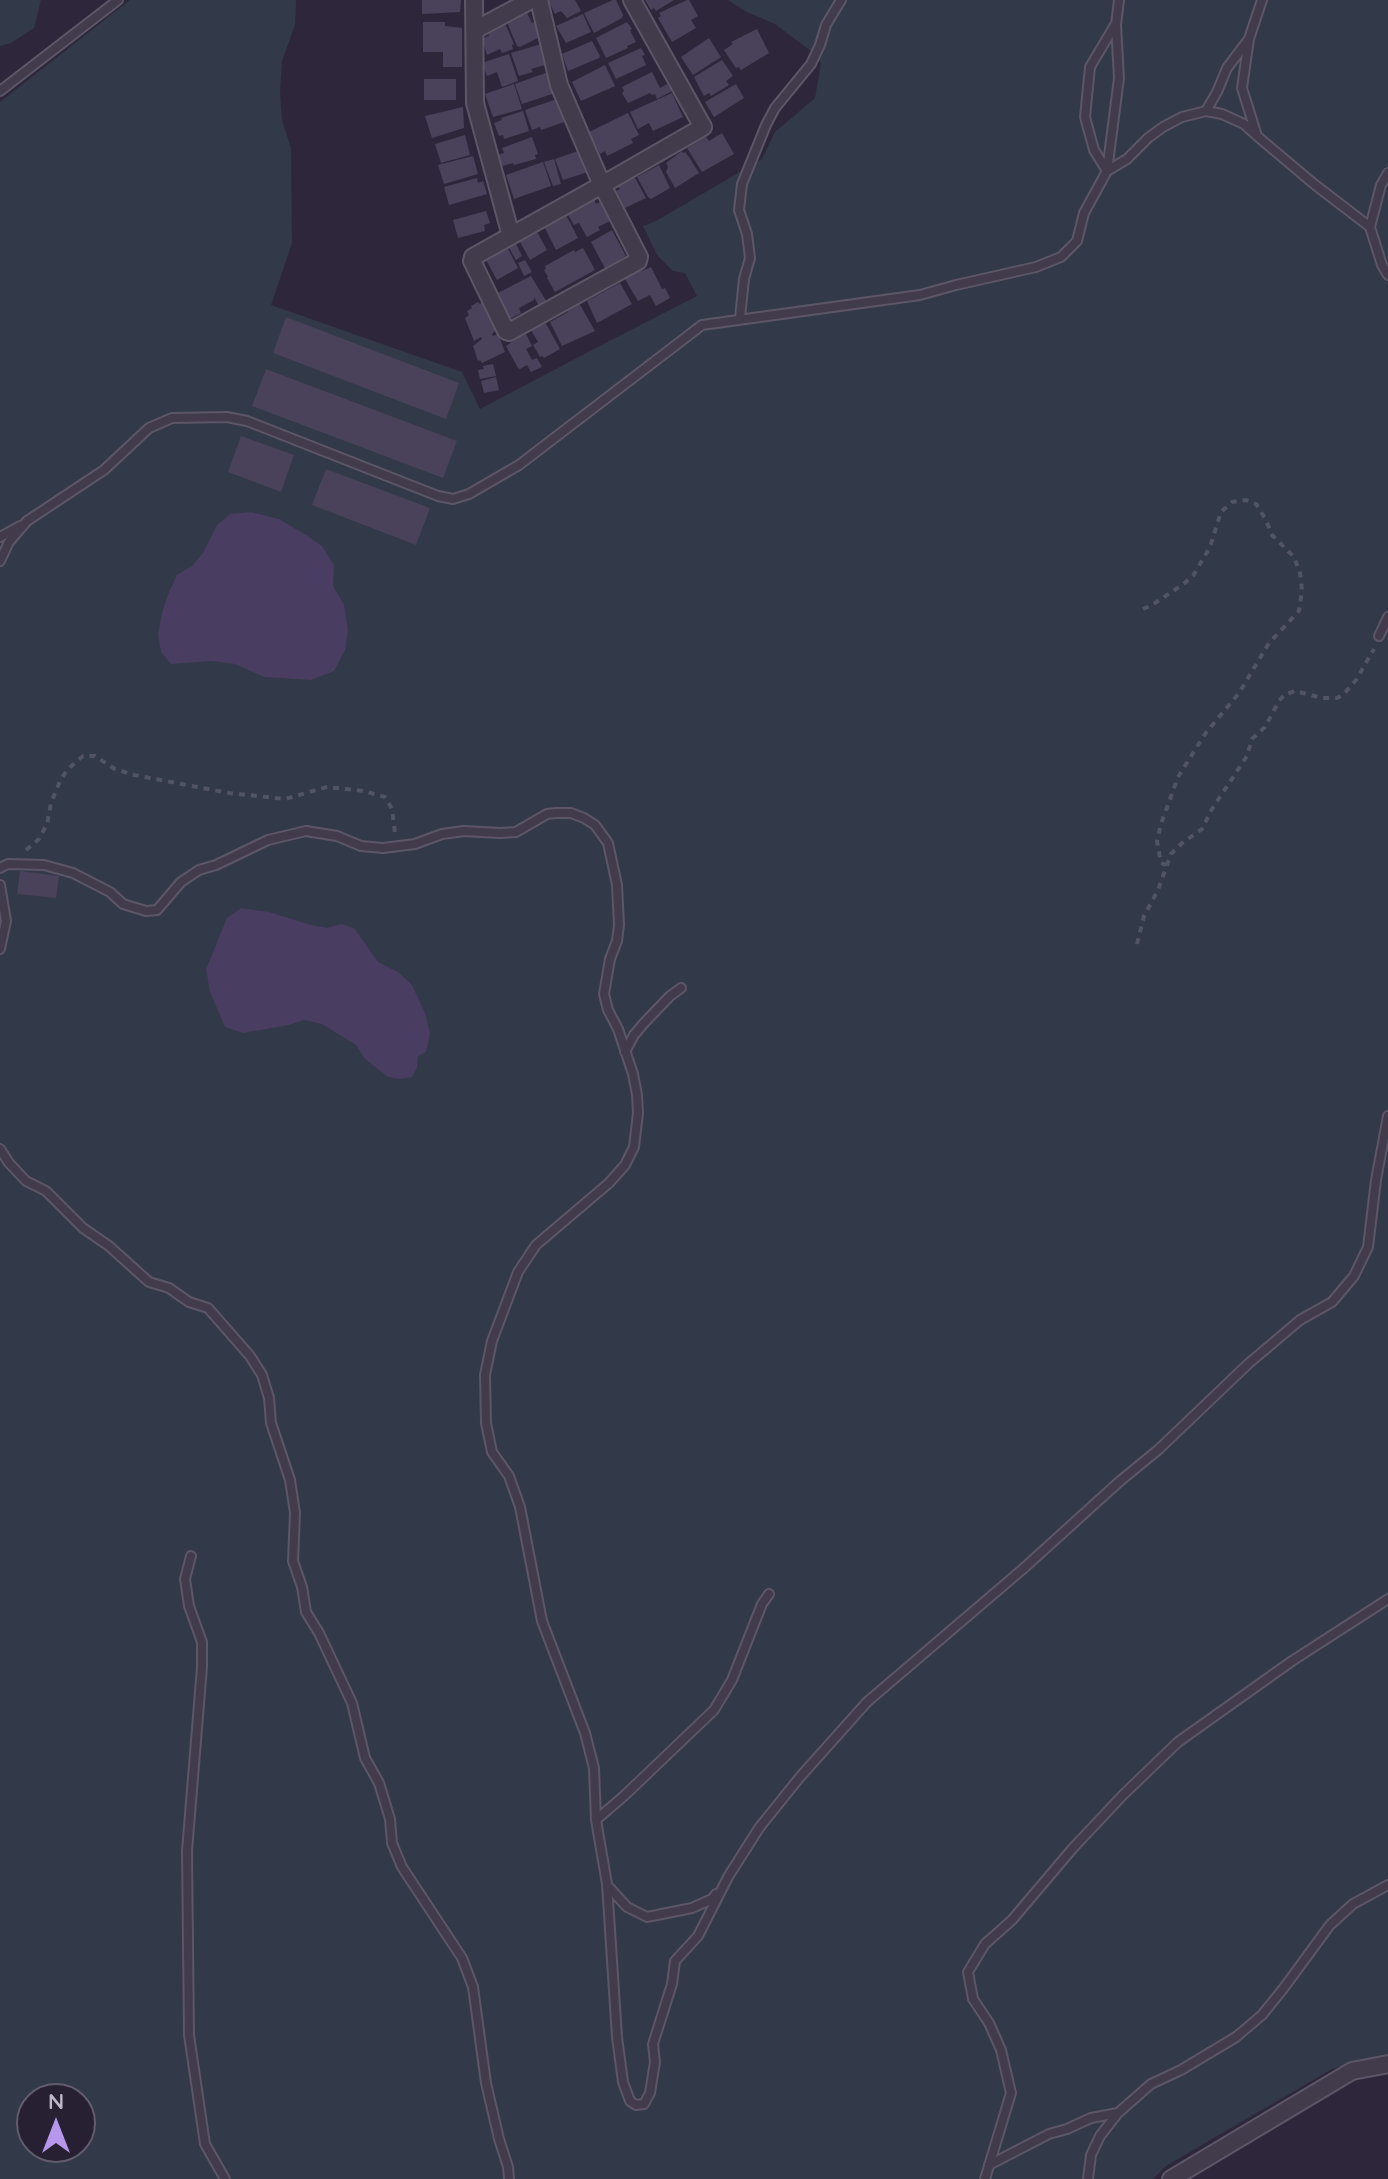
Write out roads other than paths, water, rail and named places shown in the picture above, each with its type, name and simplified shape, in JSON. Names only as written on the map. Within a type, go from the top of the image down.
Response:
[{"type":"street","points":[[474,0],[475,103],[511,236]]},
{"type":"street","points":[[475,30],[531,0]]},
{"type":"street","points":[[539,0],[559,85],[602,185],[639,257],[638,261],[509,332],[472,261],[473,257],[602,185],[703,127],[632,0]]},
{"type":"street","points":[[1171,2179],[1352,2071],[1388,2064]]},
{"type":"lane","points":[[0,91],[118,0]]},
{"type":"lane","points":[[740,318],[744,279],[750,258],[747,234],[739,210],[742,184],[775,108],[811,64],[826,25],[841,0]]},
{"type":"lane","points":[[0,537],[104,470],[149,428],[172,418],[227,417],[247,421],[438,496],[453,499],[469,494],[519,465],[702,325],[920,295],[1036,267],[1061,257],[1077,241],[1084,213],[1107,171],[1119,78],[1116,25],[1119,0]]},
{"type":"lane","points":[[1257,136],[1242,88],[1249,39],[1262,0]]},
{"type":"lane","points":[[1107,171],[1094,150],[1085,117],[1090,67],[1116,25]]},
{"type":"lane","points":[[1206,111],[1227,68],[1249,39]]},
{"type":"lane","points":[[1107,171],[1127,159],[1163,127],[1182,117],[1206,111],[1222,114],[1244,124],[1370,227]]},
{"type":"lane","points":[[1388,173],[1381,185],[1370,227],[1388,275]]},
{"type":"lane","points":[[0,561],[9,542],[27,521]]},
{"type":"lane","points":[[1379,636],[1388,617]]},
{"type":"lane","points":[[4,866],[44,865],[73,873],[110,892],[123,904],[146,911],[157,910],[181,882],[199,870],[268,840],[306,831],[337,836],[361,846],[395,846],[464,831],[516,832],[547,814],[571,813],[595,825],[608,843],[617,885],[619,925],[604,994],[618,1029],[637,1095],[634,1147],[625,1165],[609,1183],[536,1245],[518,1272],[492,1341],[485,1375],[486,1423],[492,1452],[509,1476],[520,1507],[542,1621],[585,1733],[594,1768],[596,1820],[607,1884],[617,2037],[623,2082],[632,2104],[644,2104],[650,2093],[655,2062],[653,2044],[672,1984],[675,1961],[698,1936],[728,1877]]},
{"type":"lane","points":[[0,885],[6,921],[0,949]]},
{"type":"lane","points":[[625,1052],[634,1035],[651,1015],[681,988]]},
{"type":"lane","points":[[607,1884],[627,1907],[647,1917],[692,1908],[712,1899],[759,1828],[867,1702],[1158,1450],[1248,1364],[1300,1320],[1332,1302],[1354,1276],[1368,1247],[1388,1116]]},
{"type":"lane","points":[[0,1149],[26,1181],[46,1191],[83,1228],[109,1246],[149,1282],[169,1288],[189,1302],[208,1308],[250,1356],[262,1375],[269,1398],[271,1423],[290,1480],[295,1513],[293,1561],[306,1612],[352,1703],[365,1758],[379,1783],[390,1819],[392,1843],[402,1867],[462,1958],[473,1987],[486,2083],[509,2179]]},
{"type":"lane","points":[[191,1556],[185,1579],[189,1606],[202,1642],[202,1667],[187,1851],[189,2035],[205,2144],[225,2179]]},
{"type":"lane","points":[[596,1820],[714,1710],[732,1680],[762,1604],[769,1594]]},
{"type":"lane","points":[[987,2174],[1011,2093],[1001,2050],[989,2023],[973,1999],[968,1972],[985,1944],[1012,1920],[1123,1795],[1178,1742],[1292,1661],[1388,1599]]},
{"type":"lane","points":[[1088,2179],[1091,2155],[1100,2136],[1118,2113],[1151,2084],[1193,2064],[1236,2037],[1262,2015],[1330,1925],[1353,1904],[1388,1885]]},
{"type":"lane","points":[[987,2174],[1049,2134],[1091,2118],[1118,2113]]}]
